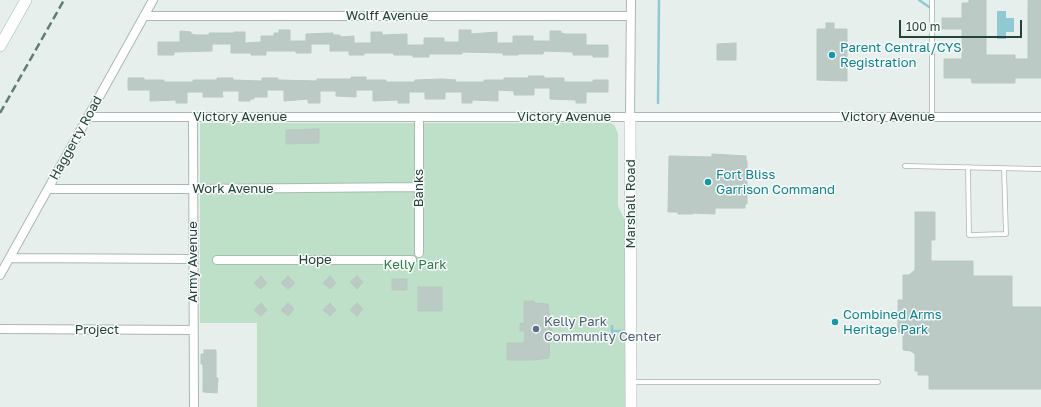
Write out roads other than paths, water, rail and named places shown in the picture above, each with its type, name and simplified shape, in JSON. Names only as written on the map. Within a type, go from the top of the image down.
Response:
[{"type":"street","points":[[0,46],[26,0]]},
{"type":"street","name":"Haggerty Road","points":[[0,275],[153,0]]},
{"type":"street","name":"Marshall Road","points":[[631,0],[631,407]]},
{"type":"street","name":"Wolff Avenue","points":[[144,16],[631,16]]},
{"type":"street","name":"Victory Avenue","points":[[88,117],[1041,117]]},
{"type":"street","name":"Army Avenue","points":[[193,117],[194,407]]},
{"type":"street","name":"Banks","points":[[419,123],[419,253]]},
{"type":"street","name":"Work Avenue","points":[[48,188],[193,189],[418,187]]},
{"type":"street","points":[[10,258],[193,259]]},
{"type":"street","name":"Hope","points":[[218,260],[412,260]]},
{"type":"street","name":"Project","points":[[0,329],[194,330]]},
{"type":"lane","points":[[932,0],[932,117]]},
{"type":"lane","points":[[905,166],[1041,169]]},
{"type":"lane","points":[[968,167],[969,235],[1006,234],[1004,168]]},
{"type":"lane","points":[[631,382],[878,382]]},
{"type":"water","points":[[997,11],[1006,11],[1006,18],[1014,18],[1014,32],[1006,32],[1006,39],[997,39]]},
{"type":"waterway","points":[[658,103],[659,0]]},
{"type":"waterway","points":[[919,0],[932,9]]},
{"type":"waterway","points":[[612,326],[612,337]]},
{"type":"waterway","points":[[612,331],[628,331]]},
{"type":"railway","points":[[0,113],[64,0]]},
{"type":"place","name":"Parent Central/CYS Registration","points":[[832,55]]},
{"type":"place","name":"Fort Bliss Garrison Command","points":[[708,182]]},
{"type":"place","name":"Combined Arms Heritage Park","points":[[835,322]]},
{"type":"place","name":"Kelly Park Community Center","points":[[536,329]]},
{"type":"park label","name":"Kelly Park","points":[[415,265]]}]
